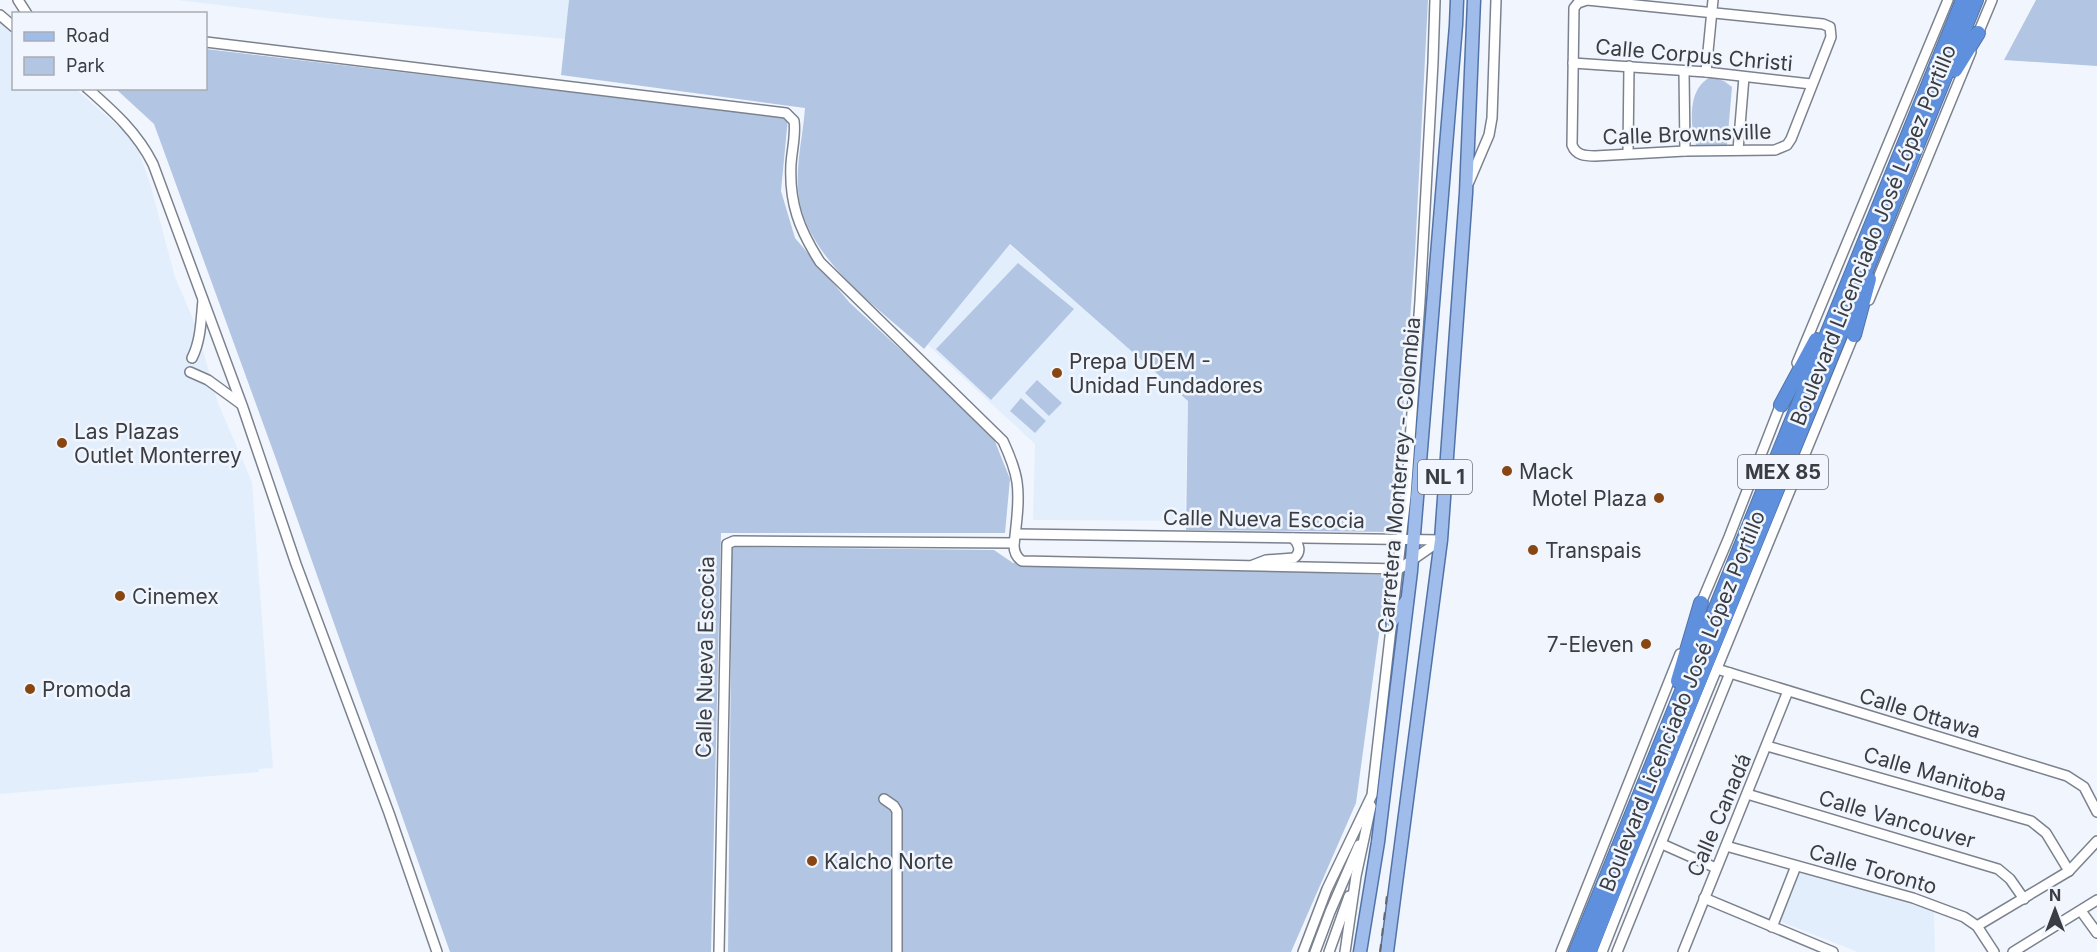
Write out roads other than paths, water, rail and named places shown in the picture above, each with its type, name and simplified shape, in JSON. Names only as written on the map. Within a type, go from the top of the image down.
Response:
[{"type":"highway","name":"Boulevard Licenciado José López Portillo","points":[[1588,948],[1672,712],[1963,0]]},
{"type":"highway","name":"Boulevard Licenciado José López Portillo","points":[[1588,948],[1976,0]]},
{"type":"highway","points":[[1937,97],[1978,33]]},
{"type":"highway","points":[[1854,335],[1875,245]]},
{"type":"highway","points":[[1781,405],[1828,316],[1841,297]]},
{"type":"highway","points":[[1672,712],[1678,680],[1701,603]]},
{"type":"main road","name":"Carretera Monterrey - Colombia","points":[[1360,952],[1378,842],[1412,560],[1408,539],[1457,0]]},
{"type":"main road","name":"Carretera Monterrey - Colombia","points":[[1387,950],[1441,540],[1466,193],[1474,0]]},
{"type":"main road","points":[[1392,621],[1408,599]]},
{"type":"street","name":"NL 1","points":[[1303,952],[1328,889],[1372,795],[1399,569],[1408,539],[1435,0]]},
{"type":"street","points":[[1466,193],[1489,135],[1492,118],[1496,0]]},
{"type":"street","points":[[1706,72],[1713,0]]},
{"type":"street","name":"Boulevard Licenciado José López Portillo","points":[[1561,952],[1781,405],[1948,0]]},
{"type":"street","name":"Boulevard Licenciado José López Portillo","points":[[1588,948],[1622,902],[1992,0]]},
{"type":"street","name":"Calle Brownsville","points":[[1581,1],[1712,14],[1823,24],[1830,27],[1831,36],[1787,146],[1775,150],[1685,151],[1585,156],[1575,151],[1572,145],[1574,8],[1581,1]]},
{"type":"street","points":[[207,42],[786,113],[794,121],[795,132],[790,177],[792,195],[795,213],[807,242],[820,262],[1003,441],[1018,483],[1015,552],[1020,560],[1028,562],[1399,569],[1441,540]]},
{"type":"street","name":"Calle Corpus Christi","points":[[1573,63],[1706,72],[1811,84]]},
{"type":"street","points":[[1628,153],[1629,66]]},
{"type":"street","points":[[1684,71],[1685,151]]},
{"type":"street","points":[[1738,150],[1744,77]]},
{"type":"street","points":[[89,90],[130,129],[147,153],[242,405],[296,564],[381,792],[437,952]]},
{"type":"street","points":[[192,358],[200,331],[203,298]]},
{"type":"street","points":[[190,372],[208,380],[242,405]]},
{"type":"street","name":"Calle Nueva Escocia","points":[[719,952],[727,544],[734,541],[1015,538],[1441,540]]},
{"type":"street","points":[[1248,567],[1266,560],[1294,558],[1299,552],[1299,547],[1293,538]]},
{"type":"street","name":"Calle Ottawa","points":[[1718,669],[2067,776],[2084,787],[2097,812]]},
{"type":"street","points":[[1617,952],[1730,673]]},
{"type":"street","name":"Calle Canadá","points":[[1686,951],[1704,898],[1788,691]]},
{"type":"street","name":"Calle Manitoba","points":[[1767,746],[2031,821],[2046,833],[2068,871]]},
{"type":"street","name":"Calle Vancouver","points":[[1747,794],[1998,868],[2010,879],[2024,899]]},
{"type":"street","points":[[1345,952],[1356,876],[1372,795]]},
{"type":"street","points":[[1664,797],[1677,804]]},
{"type":"street","points":[[884,799],[897,811],[897,952]]},
{"type":"street","points":[[1315,952],[1368,824]]},
{"type":"street","points":[[1977,926],[2068,871],[2097,841]]},
{"type":"street","points":[[1662,844],[1716,868]]},
{"type":"street","name":"Calle Toronto","points":[[1726,846],[1936,906],[1964,917],[1977,926],[1994,952]]},
{"type":"street","points":[[1772,927],[1796,866]]},
{"type":"street","points":[[1329,952],[1356,876]]},
{"type":"street","points":[[1704,898],[1833,952]]},
{"type":"street","points":[[2013,952],[2097,900]]},
{"type":"street","points":[[1622,902],[1635,908]]},
{"type":"street","points":[[2081,911],[2097,933]]},
{"type":"railway","points":[[1380,952],[1387,895]]},
{"type":"place","name":"Prepa UDEM - Unidad Fundadores","points":[[1057,373]]},
{"type":"place","name":"Las Plazas Outlet Monterrey","points":[[62,443]]},
{"type":"place","name":"Mack","points":[[1507,471]]},
{"type":"place","name":"Motel Plaza","points":[[1659,498]]},
{"type":"place","name":"Transpais","points":[[1533,550]]},
{"type":"place","name":"Cinemex","points":[[120,596]]},
{"type":"place","name":"7-Eleven","points":[[1646,644]]},
{"type":"place","name":"Promoda","points":[[30,689]]},
{"type":"place","name":"Kalcho Norte","points":[[812,861]]}]
